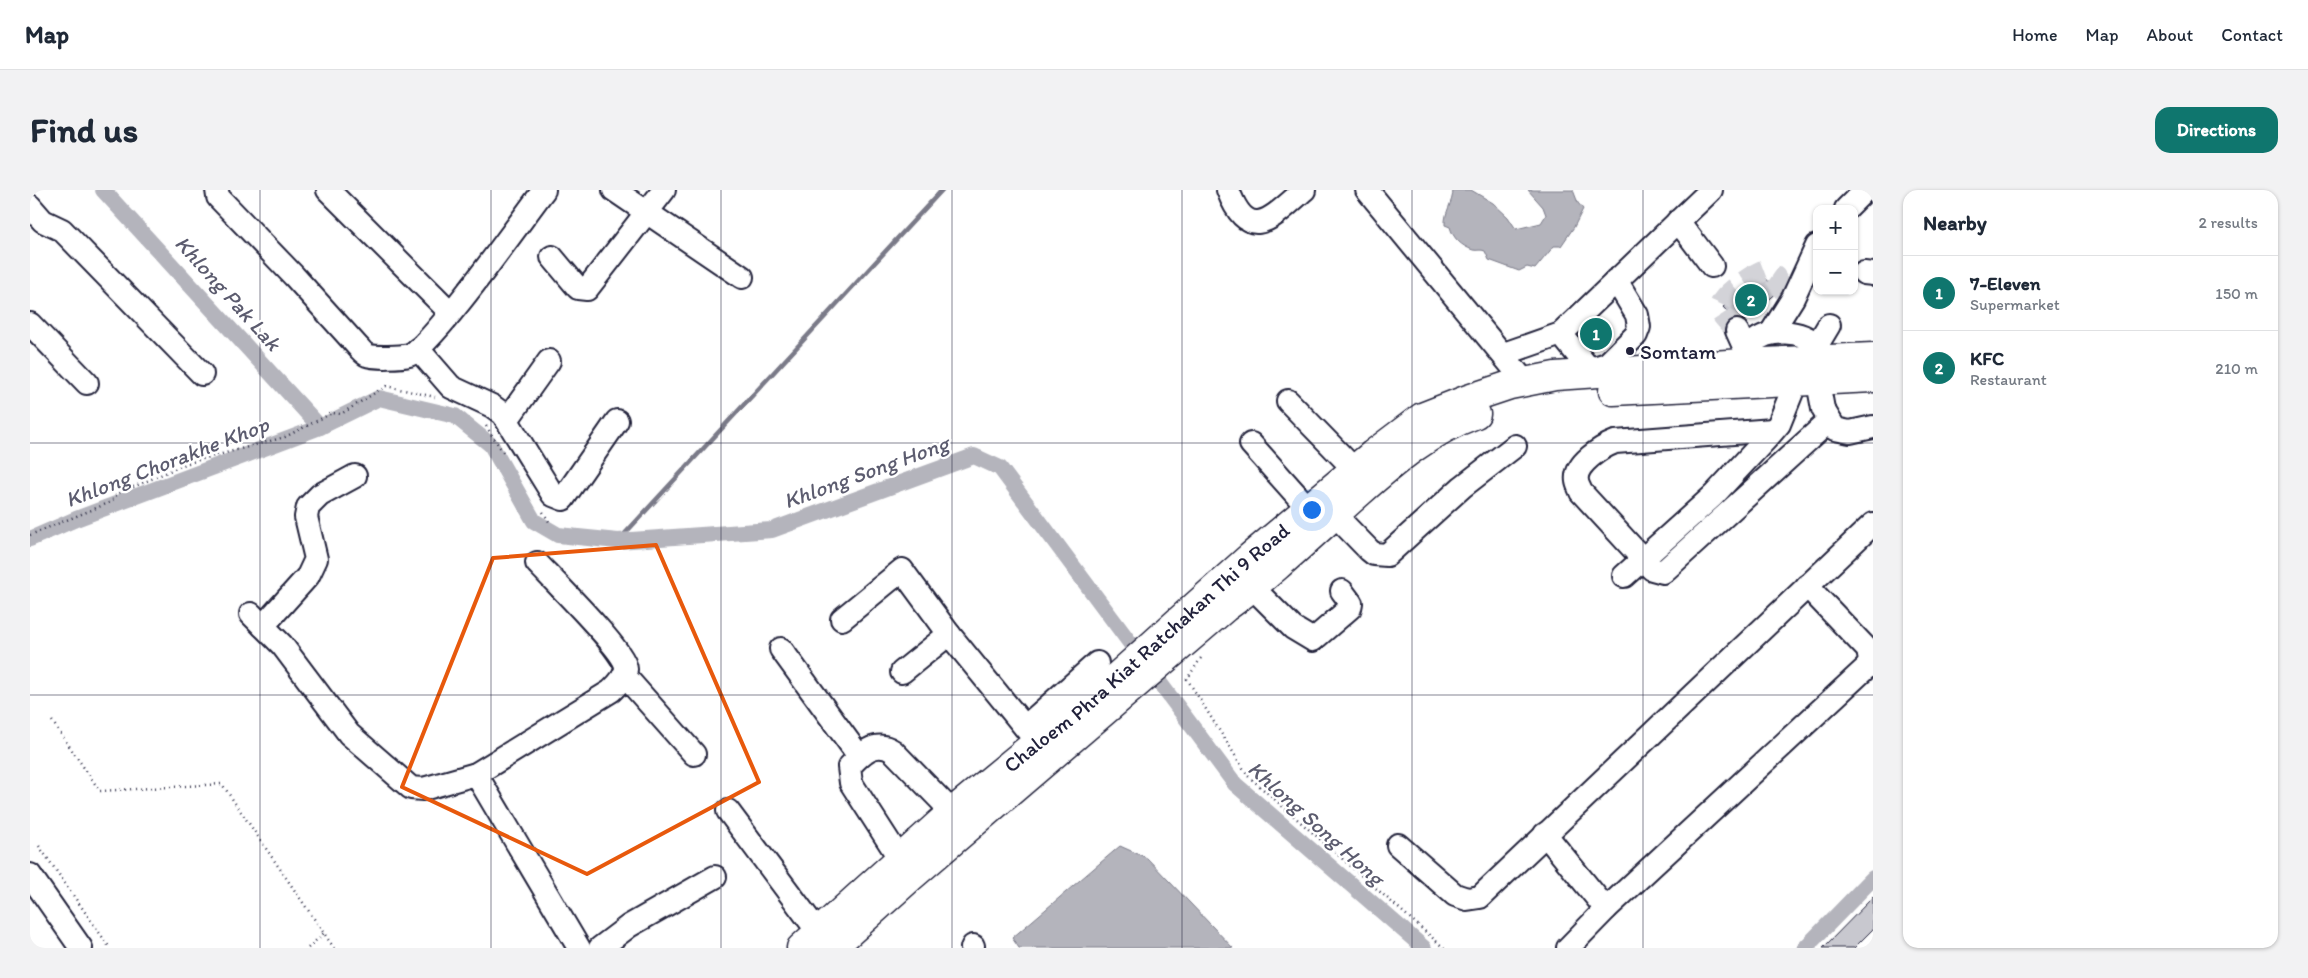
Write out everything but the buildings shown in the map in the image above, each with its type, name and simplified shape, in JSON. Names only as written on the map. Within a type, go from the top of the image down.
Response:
[{"type":"main road","name":"Chaloem Phra Kiat Ratchakan Thi 9 Road","points":[[827,943],[960,820],[1082,720],[1321,512],[1430,436],[1457,421],[1531,389],[1555,376],[1744,357],[1873,378]]},
{"type":"main road","name":"Chaloem Phra Kiat Ratchakan Thi 9 Road","points":[[1218,600],[1253,588],[1321,512],[1355,470],[1422,417],[1468,398],[1531,389],[1813,367],[1873,357]]},
{"type":"main road","name":"Chaloem Phra Kiat Ratchakan Thi 9 Road","points":[[960,820],[1031,734],[1082,720]]},
{"type":"street","points":[[36,190],[44,221],[202,374]]},
{"type":"street","points":[[217,190],[218,197],[366,355],[410,355],[418,349],[440,327],[544,190]]},
{"type":"street","points":[[328,190],[450,312]]},
{"type":"street","points":[[614,190],[742,277]]},
{"type":"street","points":[[552,257],[578,288],[588,289],[664,190]]},
{"type":"street","points":[[1228,190],[1240,214],[1246,220],[1255,223],[1267,221],[1304,190]]},
{"type":"street","points":[[1367,190],[1531,389]]},
{"type":"street","points":[[1504,354],[1561,334],[1711,190]]},
{"type":"street","points":[[1850,205],[1865,190]]},
{"type":"street","points":[[1678,222],[1712,266]]},
{"type":"street","points":[[1771,333],[1789,295],[1815,250]]},
{"type":"street","points":[[1561,334],[1586,365],[1594,368],[1607,364],[1636,335],[1639,327],[1637,315],[1616,280]]},
{"type":"street","points":[[30,324],[87,383]]},
{"type":"street","points":[[1624,576],[1713,496],[1779,424],[1813,367],[1829,325]]},
{"type":"street","points":[[1737,331],[1744,357]]},
{"type":"street","points":[[1744,357],[1761,336],[1771,333],[1794,333],[1808,338],[1823,410],[1829,422],[1835,429],[1850,432],[1873,427]]},
{"type":"street","points":[[418,349],[451,387],[492,406],[503,414],[553,495],[563,499],[617,421]]},
{"type":"street","points":[[507,420],[549,361]]},
{"type":"street","points":[[1288,401],[1355,470]]},
{"type":"street","points":[[1773,430],[1616,442],[1603,446],[1594,454],[1577,474],[1576,482],[1582,492],[1643,559],[1656,572],[1663,572],[1829,422]]},
{"type":"street","points":[[1251,444],[1321,512],[1374,554],[1386,555],[1394,550],[1462,487],[1515,446]]},
{"type":"street","points":[[356,476],[320,495],[308,508],[306,517],[316,558],[308,576],[257,620],[282,645],[349,734],[399,780],[411,788],[423,789],[476,774],[611,691],[625,667]]},
{"type":"street","points":[[1398,845],[1455,895],[1467,899],[1480,897],[1873,524]]},
{"type":"street","points":[[537,563],[593,622],[625,667],[694,754]]},
{"type":"street","points":[[842,619],[902,570],[949,634],[1031,734],[1097,663]]},
{"type":"street","points":[[1568,948],[1606,909],[1867,668],[1870,661],[1868,650],[1807,586]]},
{"type":"street","points":[[1253,588],[1293,628],[1308,639],[1313,640],[1321,636],[1350,608],[1350,603],[1342,591]]},
{"type":"street","points":[[902,672],[949,634]]},
{"type":"street","points":[[781,649],[859,756]]},
{"type":"street","points":[[906,868],[851,783],[849,767],[859,756],[874,746],[884,746],[892,751],[960,820]]},
{"type":"street","points":[[476,774],[579,948]]},
{"type":"street","points":[[728,811],[827,943]]},
{"type":"street","points":[[1545,834],[1606,909]]},
{"type":"street","points":[[30,875],[81,948]]},
{"type":"street","points":[[600,948],[629,926],[715,877]]},
{"type":"path","points":[[30,535],[111,502],[117,494],[188,463],[285,437],[332,413],[341,414],[386,386],[443,399]]},
{"type":"path","points":[[482,420],[506,458]]},
{"type":"path","points":[[539,507],[550,523]]},
{"type":"path","points":[[1202,657],[1187,679],[1248,776],[1444,948]]},
{"type":"path","points":[[52,721],[100,791],[222,784],[334,948]]},
{"type":"path","points":[[39,846],[110,948]]},
{"type":"path","points":[[308,948],[324,933]]},
{"type":"highlighted area","points":[[656,545],[759,782],[587,874],[402,787],[493,558]]},
{"type":"shaded area","points":[[1453,190],[1471,190],[1493,203],[1508,217],[1516,229],[1541,223],[1546,215],[1543,207],[1528,190],[1573,190],[1578,203],[1583,209],[1561,246],[1554,246],[1535,269],[1527,267],[1519,271],[1489,260],[1485,251],[1469,248],[1455,238],[1450,227],[1445,225]]},
{"type":"shaded area","points":[[1120,846],[1147,858],[1233,948],[1019,948],[1012,938]]},
{"type":"waterway","name":"Khlong Pak Lak","points":[[103,190],[320,427]]},
{"type":"waterway","points":[[618,541],[942,190]]},
{"type":"waterway","name":"Khlong Song Hong","points":[[30,539],[76,519],[320,427],[379,398],[455,416],[491,445],[534,521],[558,535],[618,541],[772,530],[974,456],[1000,468],[1235,784],[1424,948]]},
{"type":"waterway","points":[[1805,948],[1873,878]]},
{"type":"tunnel","points":[[1737,331],[1724,317],[1720,309],[1725,298],[1738,286],[1765,270],[1775,277],[1785,292]]},
{"type":"place","name":"KFC","points":[[1751,300]]},
{"type":"place","name":"7-Eleven","points":[[1596,334]]},
{"type":"place","name":"Somtam","points":[[1630,351]]},
{"type":"water label","name":"Khlong Chorakhe Khop","points":[[167,462]]}]
